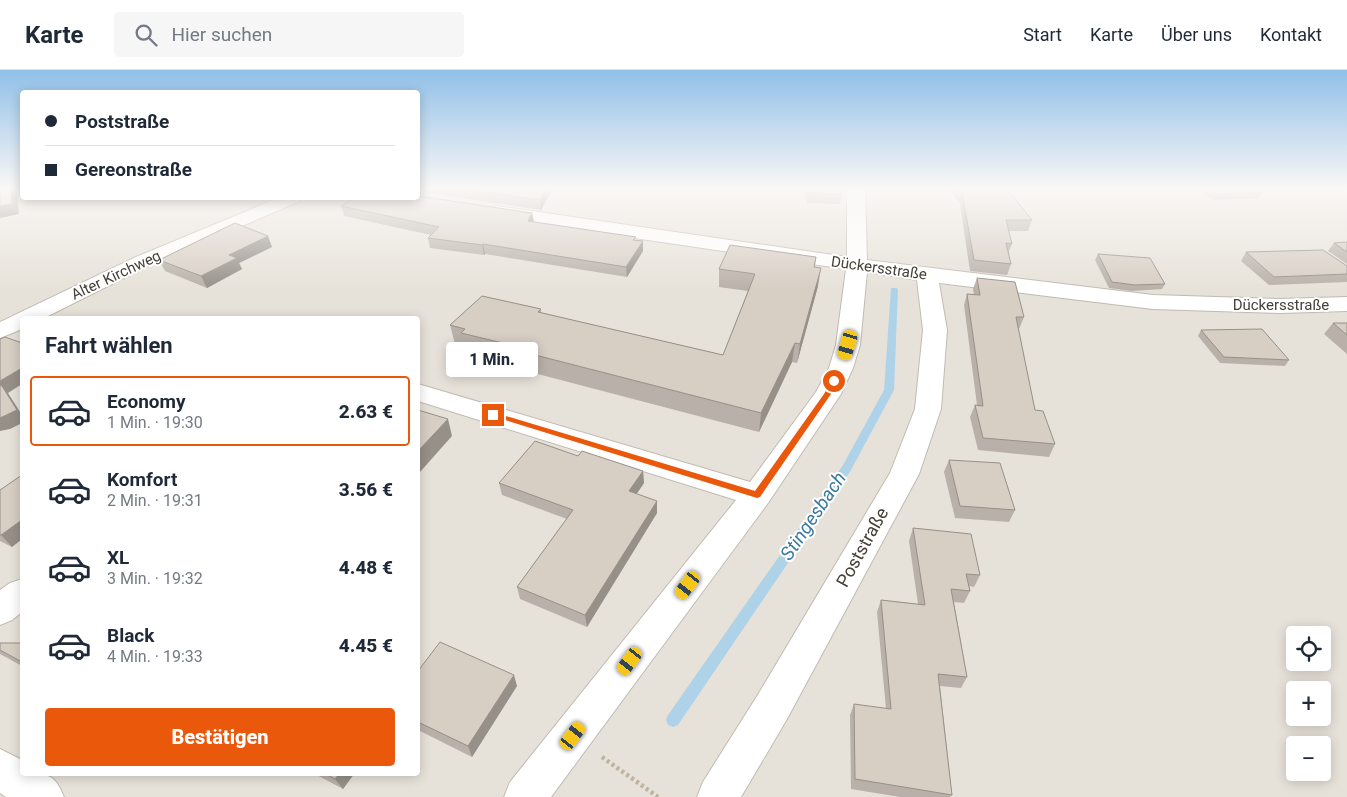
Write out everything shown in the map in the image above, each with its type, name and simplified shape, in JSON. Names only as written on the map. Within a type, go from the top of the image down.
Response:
[{"type":"street","name":"Alter Kirchweg","points":[[29,316],[143,261],[233,223]]},
{"type":"street","name":"Dückersstraße","points":[[572,223],[927,275],[1153,302],[1280,306],[1347,304]]},
{"type":"street","points":[[525,797],[757,495],[828,394],[841,368],[848,345],[857,265],[856,223]]},
{"type":"street","name":"Poststraße","points":[[718,797],[773,706],[904,474],[928,409],[935,330],[927,275]]},
{"type":"street","name":"Alter Kirchweg","points":[[0,331],[20,321]]},
{"type":"street","points":[[420,393],[757,495]]},
{"type":"street","points":[[0,610],[20,595]]},
{"type":"street","points":[[0,769],[43,797]]},
{"type":"path","points":[[573,736],[658,797]]},
{"type":"shaded area","points":[[0,223],[1347,223],[1347,797],[0,797]]},
{"type":"building","points":[[235,223],[268,236],[229,255],[237,258],[201,276],[159,260]]},
{"type":"building","points":[[420,223],[541,223],[636,237],[633,240],[643,241],[626,267],[483,244],[428,238],[439,227]]},
{"type":"building","points":[[967,223],[1007,223],[1012,244],[1006,243],[1011,264],[974,260]]},
{"type":"building","points":[[1347,242],[1347,252],[1334,243]]},
{"type":"building","points":[[730,245],[816,257],[814,267],[821,268],[800,344],[795,343],[761,413],[508,348],[511,345],[461,333],[465,329],[450,325],[482,296],[541,309],[538,312],[723,355],[755,274],[719,269]]},
{"type":"building","points":[[1323,250],[1347,266],[1347,274],[1274,277],[1246,252]]},
{"type":"building","points":[[1098,254],[1150,258],[1165,284],[1135,285],[1112,282]]},
{"type":"building","points":[[977,278],[1015,282],[1024,317],[1016,317],[1035,410],[1043,411],[1055,444],[983,438],[975,405],[983,406],[967,294],[980,295]]},
{"type":"building","points":[[1333,323],[1347,323],[1347,335]]},
{"type":"building","points":[[1262,329],[1289,360],[1224,357],[1201,330]]},
{"type":"building","points":[[5,337],[20,342],[20,369],[0,381],[0,339]]},
{"type":"building","points":[[0,385],[17,410],[0,418]]},
{"type":"building","points":[[420,411],[448,419],[420,449]]},
{"type":"building","points":[[535,441],[578,456],[582,451],[643,471],[629,491],[657,501],[585,615],[517,587],[573,510],[499,483]]},
{"type":"building","points":[[949,460],[1000,463],[1015,510],[960,506]]},
{"type":"building","points":[[20,476],[20,521],[1,535],[0,535],[0,490]]},
{"type":"building","points":[[913,528],[971,534],[980,575],[966,574],[970,591],[951,589],[967,677],[938,674],[952,795],[855,779],[854,704],[891,709],[881,600],[925,605]]},
{"type":"building","points":[[440,642],[514,675],[468,746],[420,723],[420,668]]},
{"type":"building","points":[[0,643],[20,643],[20,661],[0,650]]},
{"type":"waterway","name":"Stingesbach","points":[[673,720],[847,467],[889,390],[894,290]]},
{"type":"route","points":[[493,415],[757,495],[828,394],[834,381]]}]
